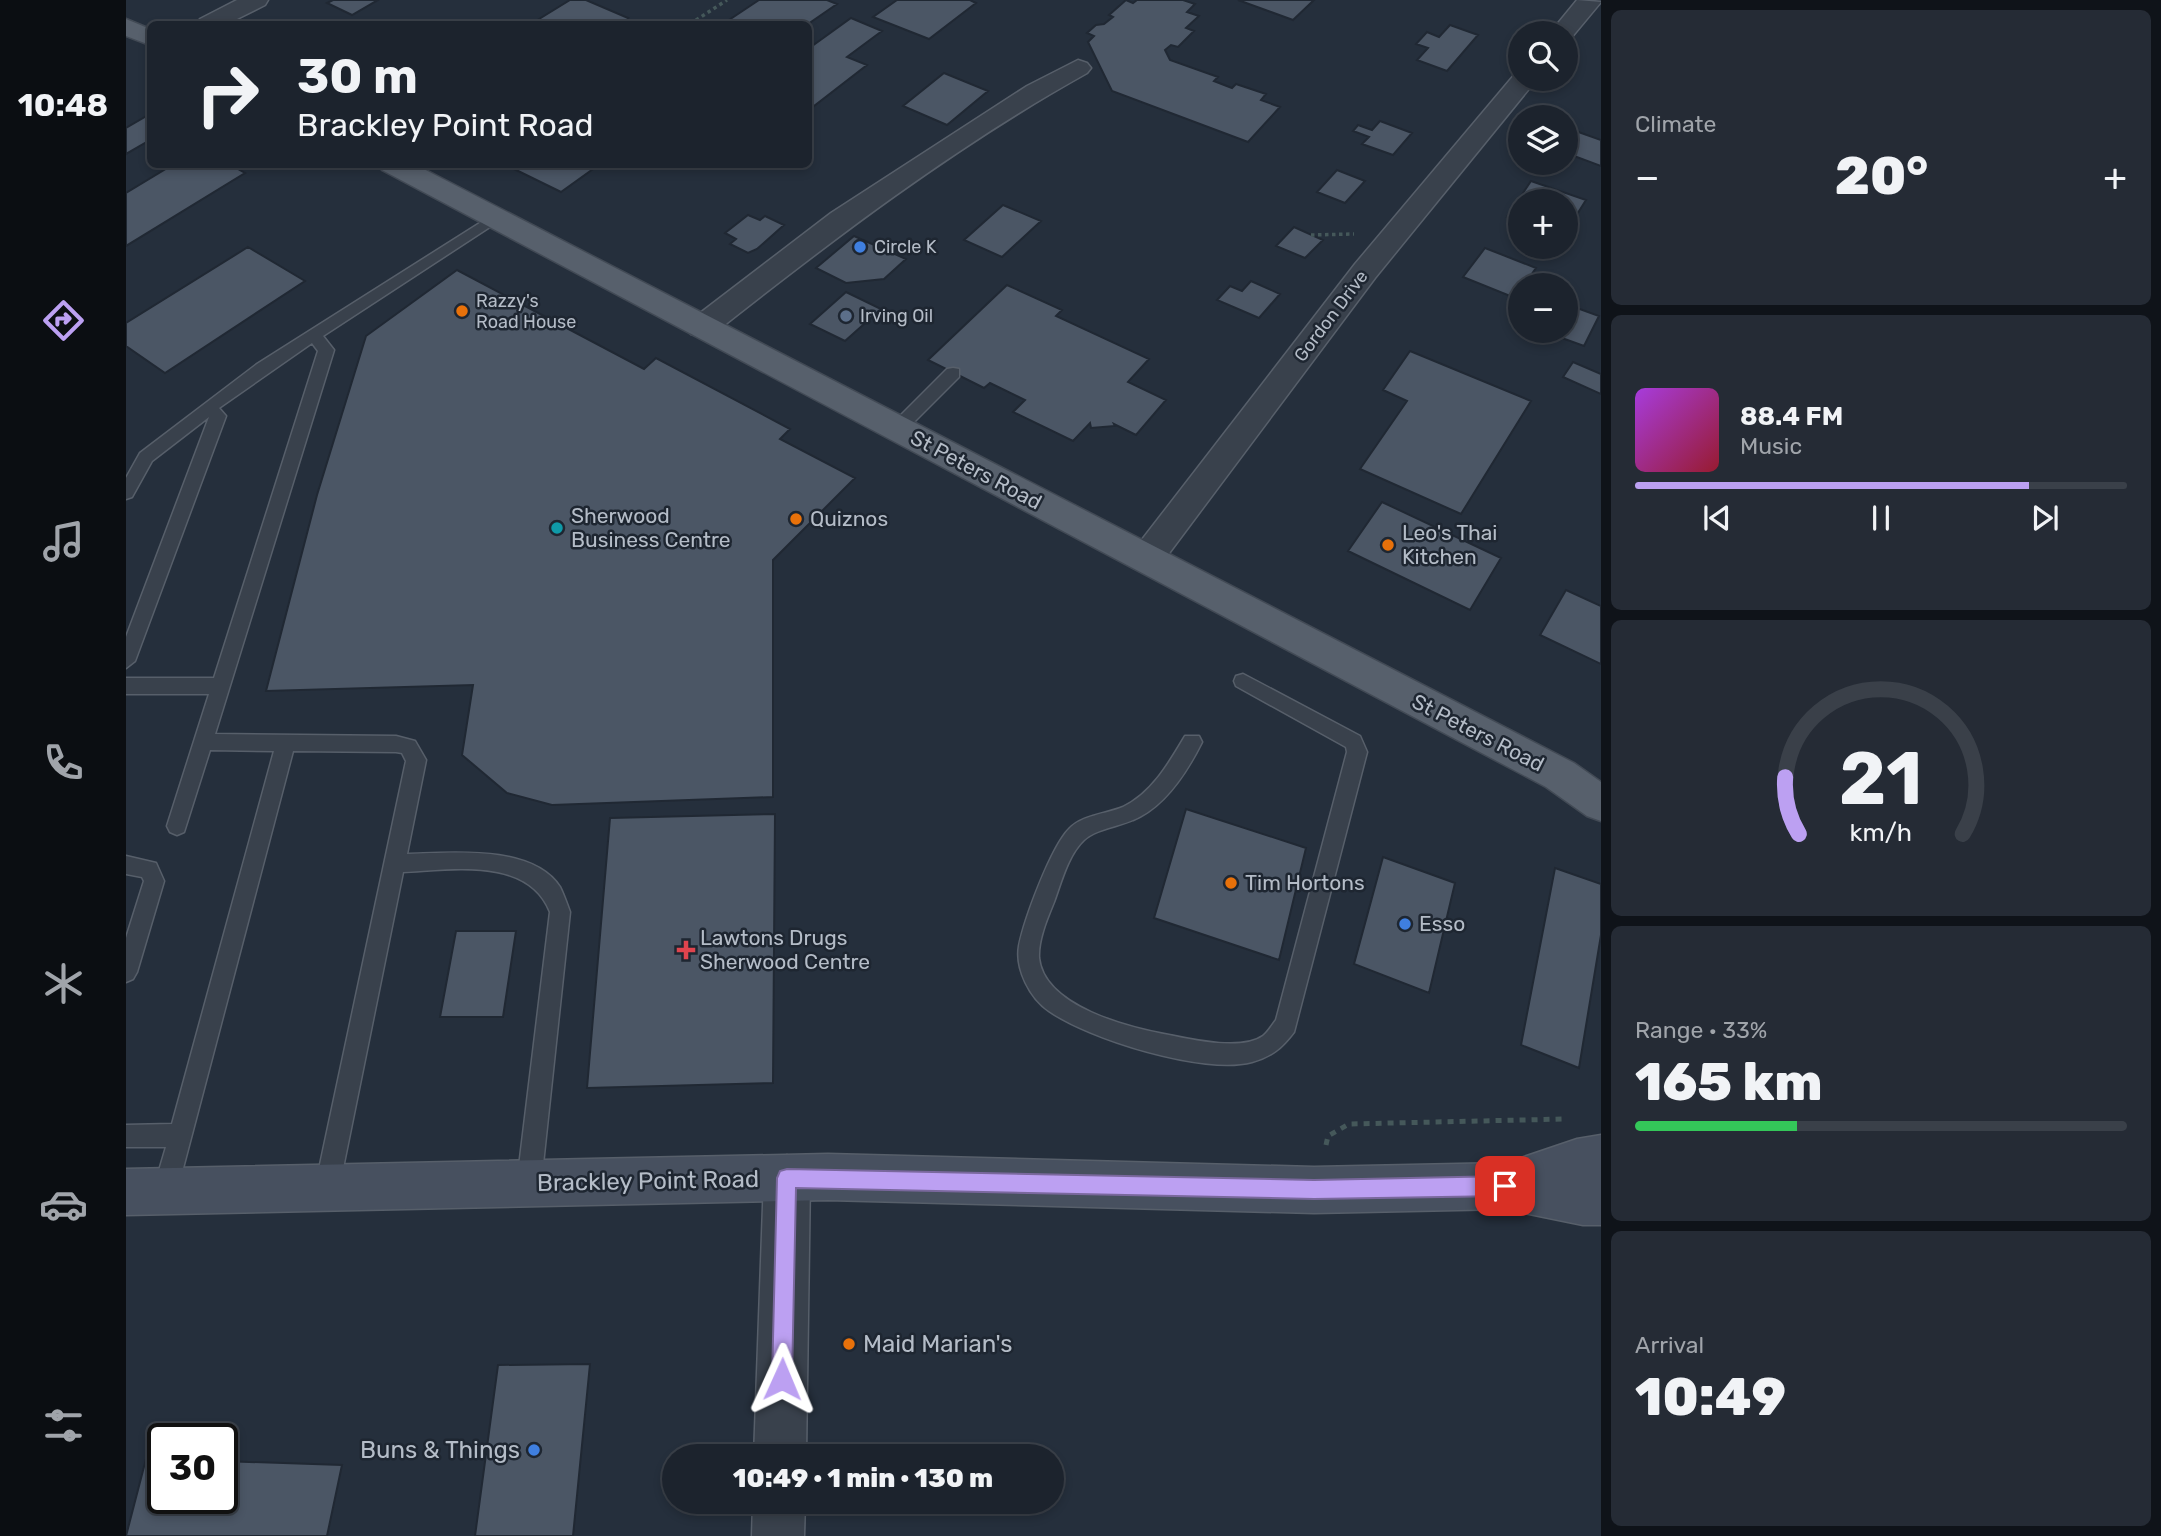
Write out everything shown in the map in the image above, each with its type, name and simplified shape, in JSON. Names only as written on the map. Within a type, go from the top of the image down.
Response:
[{"type":"main road","points":[[126,26],[147,36]]},
{"type":"main road","name":"St Peters Road","points":[[399,168],[1560,775],[1601,804]]},
{"type":"main road","name":"St Peters Road","points":[[1560,775],[1601,789]]},
{"type":"main road","name":"Brackley Point Road","points":[[1505,1186],[1577,1162],[1601,1158]]},
{"type":"main road","name":"Brackley Point Road","points":[[145,1191],[787,1178],[1314,1190],[1505,1186],[1583,1202],[1601,1202]]},
{"type":"street","points":[[215,21],[256,0]]},
{"type":"street","points":[[1572,21],[1590,0]]},
{"type":"street","points":[[702,327],[841,219],[1036,91],[1078,68]]},
{"type":"street","name":"Gordon Drive","points":[[1146,559],[1365,271],[1514,91]]},
{"type":"street","points":[[780,1444],[787,1178]]},
{"type":"street","points":[[778,1536],[779,1514]]},
{"type":"lane","points":[[126,493],[146,457],[209,408],[314,335],[494,218]]},
{"type":"lane","points":[[177,826],[326,350],[314,335]]},
{"type":"lane","points":[[897,429],[953,373]]},
{"type":"lane","points":[[126,661],[218,416],[209,408]]},
{"type":"lane","points":[[1192,742],[1173,774],[1137,810],[1076,834],[1065,851],[1035,929],[1028,950],[1030,968],[1038,985],[1056,1004],[1138,1040],[1183,1050],[1242,1054],[1268,1046],[1286,1025],[1357,752],[1353,742],[1244,681]]},
{"type":"lane","points":[[126,686],[220,686]]},
{"type":"lane","points":[[203,742],[396,744],[408,747],[416,760],[327,1188]]},
{"type":"lane","points":[[145,1191],[180,1135],[286,743]]},
{"type":"lane","points":[[395,863],[505,863],[534,876],[551,891],[559,912],[529,1183]]},
{"type":"lane","points":[[126,865],[149,869],[154,881],[126,972]]},
{"type":"lane","points":[[126,1136],[180,1135]]},
{"type":"path","points":[[695,21],[727,0]]},
{"type":"path","points":[[1314,1190],[1328,1136],[1349,1124],[1574,1119]]},
{"type":"building","points":[[333,0],[378,0],[352,15],[327,3]]},
{"type":"building","points":[[570,0],[586,0],[628,18],[624,21],[536,21]]},
{"type":"building","points":[[759,0],[827,0],[837,4],[812,21],[728,21]]},
{"type":"building","points":[[897,0],[970,0],[976,3],[929,39],[873,17]]},
{"type":"building","points":[[1126,0],[1133,3],[1137,0],[1183,0],[1195,4],[1187,12],[1199,16],[1186,28],[1194,31],[1178,47],[1171,45],[1165,50],[1170,60],[1218,77],[1214,81],[1232,88],[1236,84],[1266,94],[1261,100],[1280,107],[1248,142],[1112,91],[1088,42],[1094,36],[1087,33],[1113,17],[1109,15]]},
{"type":"building","points":[[1238,0],[1314,0],[1293,20]]},
{"type":"building","points":[[851,18],[882,31],[847,57],[867,65],[814,106],[812,46]]},
{"type":"building","points":[[1450,25],[1478,35],[1447,71],[1417,60],[1428,48],[1416,44],[1427,32],[1439,37]]},
{"type":"building","points":[[944,73],[988,91],[947,125],[903,106]]},
{"type":"building","points":[[147,116],[147,142],[126,154],[126,128]]},
{"type":"building","points":[[1380,121],[1412,133],[1393,155],[1362,144],[1369,137],[1353,131],[1358,125],[1372,130]]},
{"type":"building","points":[[1578,132],[1601,140],[1601,166],[1578,157]]},
{"type":"building","points":[[167,168],[236,168],[245,173],[126,246],[126,193]]},
{"type":"building","points":[[512,168],[594,168],[561,192]]},
{"type":"building","points":[[1337,170],[1365,181],[1345,203],[1317,192]]},
{"type":"building","points":[[1531,181],[1554,189],[1526,189]]},
{"type":"building","points":[[1578,197],[1586,200],[1578,213]]},
{"type":"building","points":[[1003,205],[1041,221],[1002,257],[964,240]]},
{"type":"building","points":[[748,215],[760,220],[765,216],[784,225],[757,249],[748,253],[730,244],[736,239],[725,233]]},
{"type":"building","points":[[1294,227],[1323,240],[1305,258],[1276,246]]},
{"type":"building","name":"Circle K","points":[[854,236],[906,259],[884,279],[846,283],[816,268]]},
{"type":"building","points":[[248,247],[305,281],[165,373],[126,346],[126,323]]},
{"type":"building","points":[[1485,248],[1536,268],[1532,273],[1508,273],[1508,295],[1463,277]]},
{"type":"building","name":"Sherwood Business Centre","points":[[457,270],[644,369],[656,358],[790,429],[780,439],[855,478],[773,560],[773,797],[552,805],[507,793],[462,755],[473,685],[266,691],[317,495],[366,336]]},
{"type":"building","points":[[1251,281],[1280,294],[1259,318],[1217,300],[1230,286],[1242,291]]},
{"type":"building","points":[[1007,285],[1062,310],[1056,316],[1149,359],[1128,382],[1166,400],[1136,435],[1114,424],[1115,426],[1091,428],[1090,423],[1073,441],[1013,412],[1025,400],[990,383],[984,388],[928,360]]},
{"type":"building","name":"Irving Oil","points":[[846,292],[881,309],[845,341],[810,324]]},
{"type":"building","points":[[1578,308],[1599,316],[1584,346],[1576,343],[1578,343]]},
{"type":"building","points":[[1410,351],[1531,401],[1461,514],[1360,469],[1407,401],[1383,390]]},
{"type":"building","points":[[1573,362],[1601,374],[1601,394],[1563,377]]},
{"type":"building","points":[[1382,502],[1501,558],[1470,610],[1348,551]]},
{"type":"building","points":[[1566,590],[1601,606],[1601,664],[1540,635]]},
{"type":"building","name":"Tim Hortons","points":[[1186,809],[1306,848],[1279,960],[1154,918]]},
{"type":"building","name":"Lawtons Drugs Sherwood Centre","points":[[775,814],[773,1083],[587,1088],[610,818]]},
{"type":"building","name":"Esso","points":[[1383,857],[1455,883],[1429,993],[1354,964]]},
{"type":"building","points":[[1555,868],[1601,884],[1601,935],[1579,1068],[1521,1045]]},
{"type":"building","points":[[456,931],[516,931],[503,1017],[440,1017]]},
{"type":"building","name":"Buns & Things","points":[[590,1364],[573,1536],[475,1536],[498,1365]]},
{"type":"building","points":[[146,1459],[147,1514],[238,1514],[238,1462],[342,1465],[327,1536],[126,1536]]},
{"type":"place","name":"Circle K","points":[[860,247]]},
{"type":"place","name":"Razzy's Road House","points":[[462,311]]},
{"type":"place","name":"Irving Oil","points":[[846,316]]},
{"type":"place","name":"Quiznos","points":[[796,519]]},
{"type":"place","name":"Sherwood Business Centre","points":[[557,528]]},
{"type":"place","name":"Leo's Thai Kitchen","points":[[1388,545]]},
{"type":"place","name":"Tim Hortons","points":[[1231,883]]},
{"type":"place","name":"Esso","points":[[1405,924]]},
{"type":"place","name":"Lawtons Drugs Sherwood Centre","points":[[686,950]]},
{"type":"place","name":"Maid Marian's","points":[[849,1344]]},
{"type":"place","name":"Buns & Things","points":[[534,1450]]},
{"type":"route","points":[[782,1379],[787,1178],[1314,1190],[1505,1186]]}]
